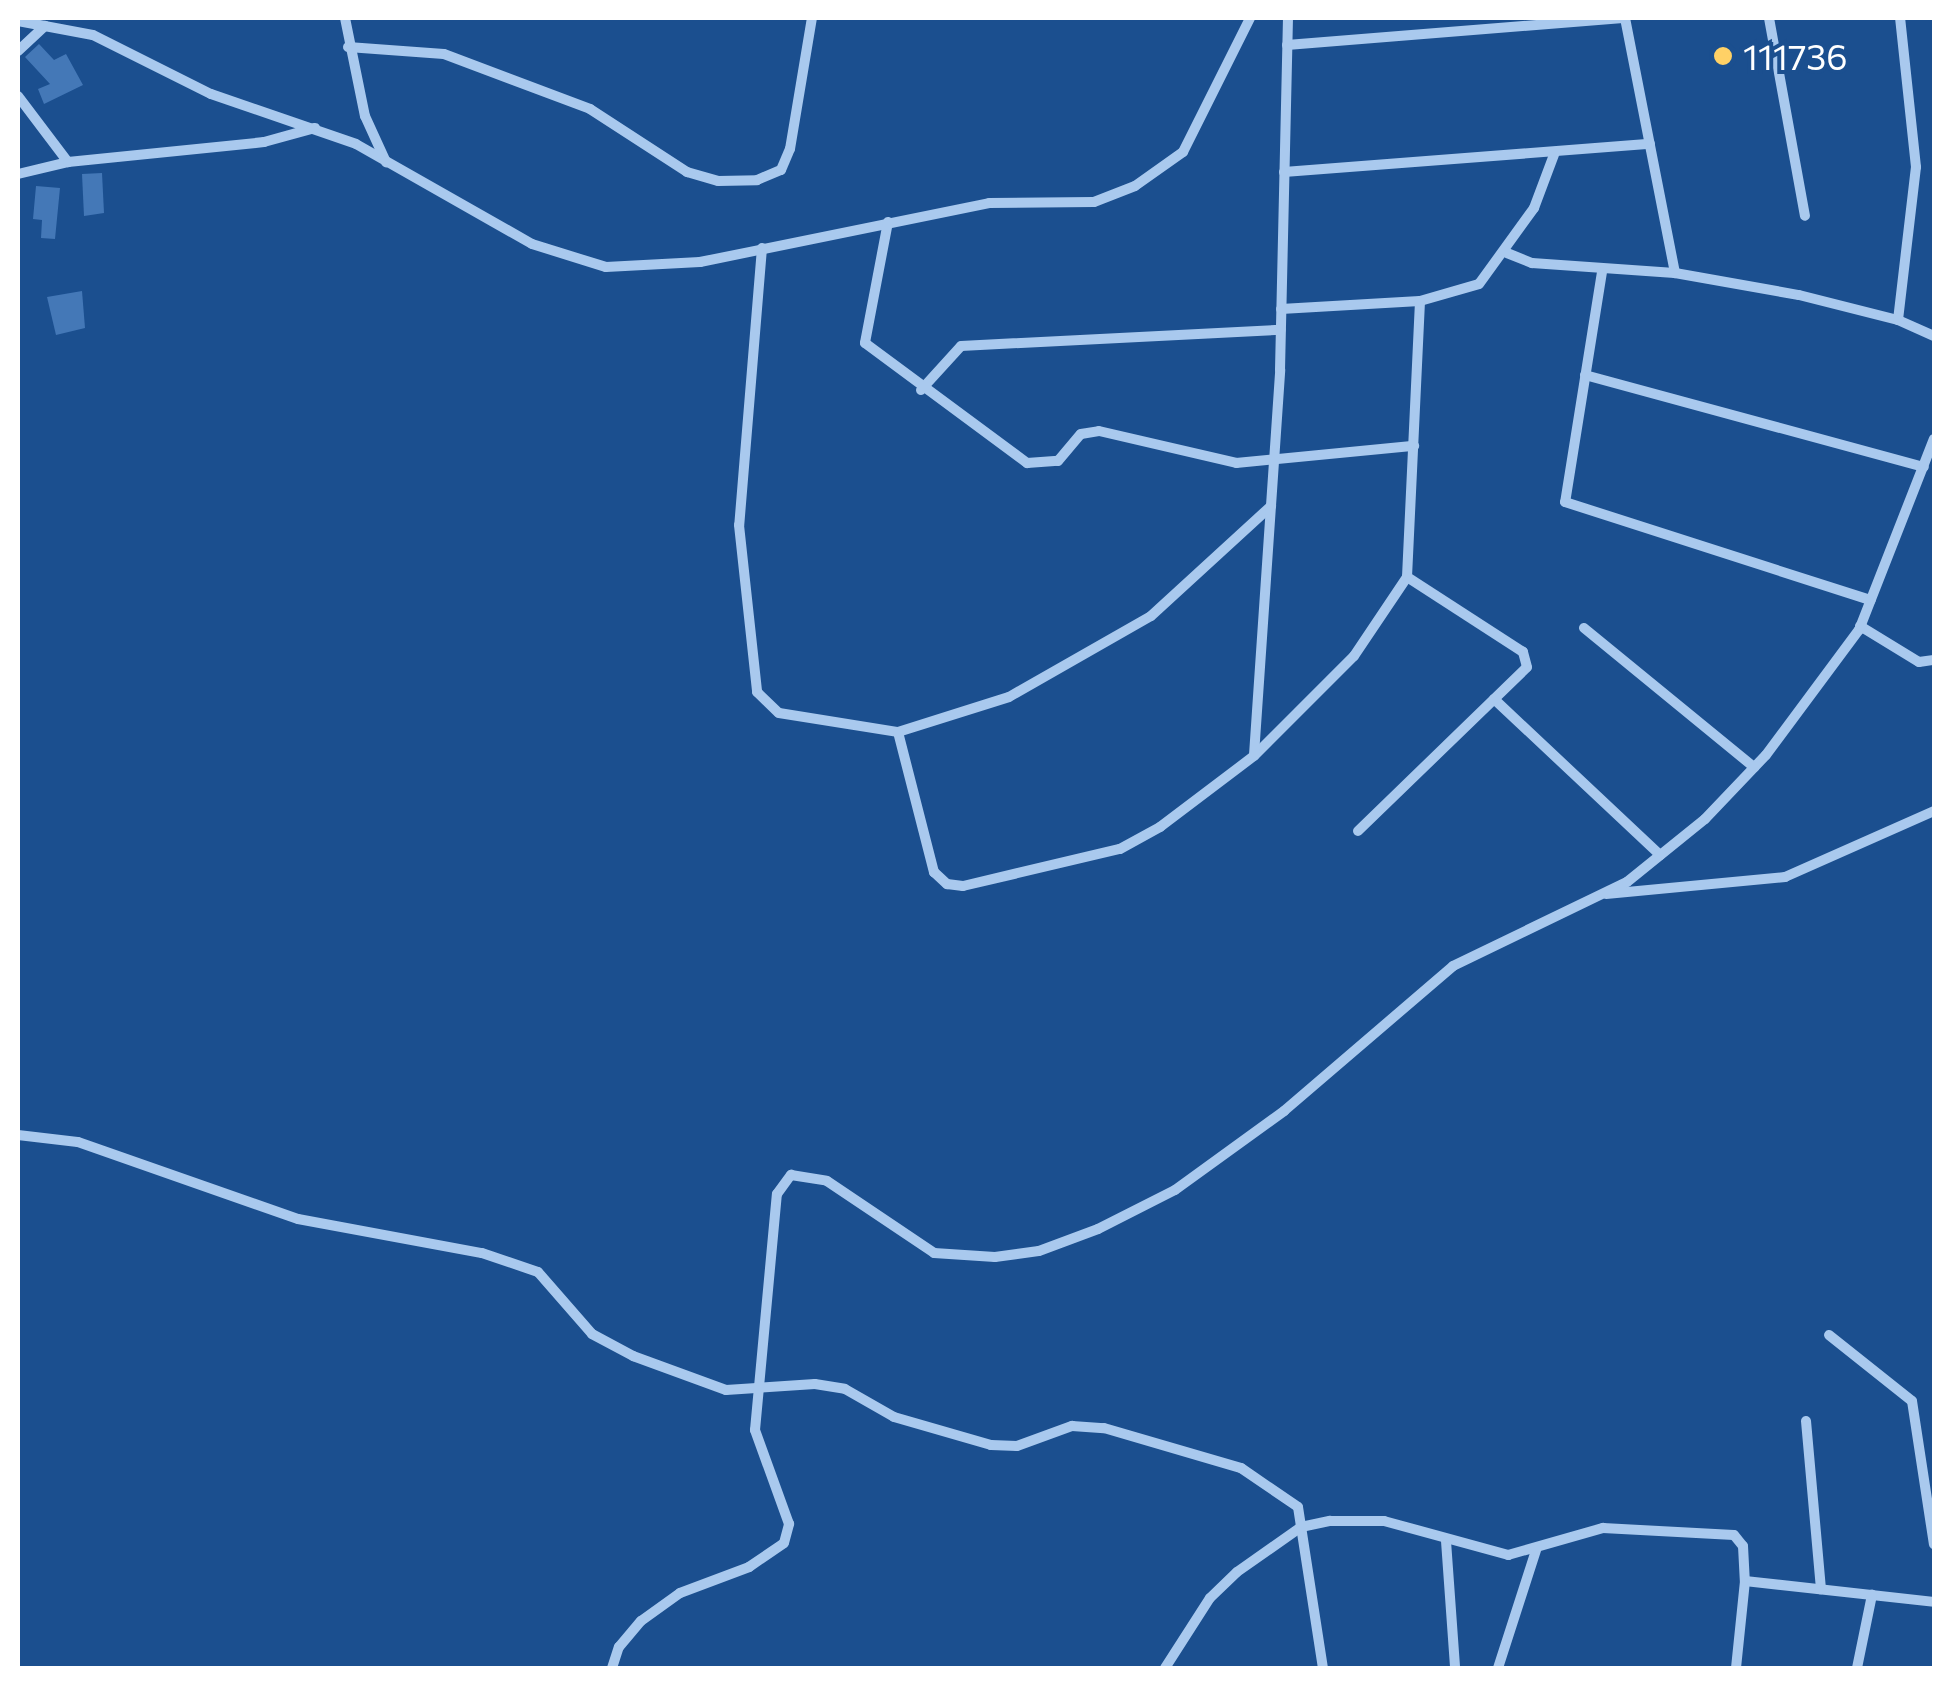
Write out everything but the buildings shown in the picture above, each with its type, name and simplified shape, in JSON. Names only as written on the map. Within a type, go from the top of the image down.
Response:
[{"type":"street","points":[[345,18],[365,116],[387,162]]},
{"type":"street","points":[[348,47],[444,54],[590,109],[688,172],[718,181],[757,180],[781,170],[790,150],[812,18]]},
{"type":"street","points":[[18,21],[93,35],[211,94],[315,128],[387,162],[532,244],[606,267],[700,262],[989,203],[1094,202],[1135,186],[1182,152],[1250,18]]},
{"type":"street","points":[[1254,756],[1281,309],[1288,18]]},
{"type":"street","points":[[1287,45],[1624,18],[1675,273]]},
{"type":"street","points":[[1769,18],[1806,216]]},
{"type":"street","points":[[1898,320],[1916,167],[1900,18]]},
{"type":"street","points":[[18,51],[45,26]]},
{"type":"street","points":[[18,96],[68,162]]},
{"type":"street","points":[[18,174],[68,162],[264,142],[315,128]]},
{"type":"street","points":[[1284,172],[1650,144]]},
{"type":"street","points":[[1281,309],[1420,301],[1479,284],[1508,253],[1534,208],[1555,152]]},
{"type":"street","points":[[888,222],[864,343],[922,390],[1026,463],[1058,461],[1081,434],[1100,431],[1236,462],[1414,446]]},
{"type":"street","points":[[762,248],[739,526],[757,692],[779,713],[898,732],[1009,697],[1136,625],[1271,506]]},
{"type":"street","points":[[1508,253],[1602,272],[1675,273],[1898,320],[1934,336]]},
{"type":"street","points":[[1602,272],[1565,502],[1871,600]]},
{"type":"street","points":[[898,732],[934,872],[947,884],[964,886],[1120,849],[1160,827],[1254,756],[1354,656],[1406,576],[1420,301]]},
{"type":"street","points":[[922,390],[961,346],[1280,330]]},
{"type":"street","points":[[1585,375],[1924,467]]},
{"type":"street","points":[[612,1668],[619,1647],[640,1621],[680,1593],[772,1556],[784,1544],[789,1524],[755,1430],[778,1194],[791,1175],[827,1181],[934,1254],[995,1257],[1039,1251],[1175,1190],[1284,1111],[1453,966],[1599,895],[1660,855],[1754,767],[1860,626],[1934,439]]},
{"type":"street","points":[[1358,831],[1527,667],[1523,652],[1406,576]]},
{"type":"street","points":[[1860,626],[1919,662],[1934,660]]},
{"type":"street","points":[[1584,628],[1754,767]]},
{"type":"street","points":[[1494,699],[1660,855]]},
{"type":"street","points":[[1599,895],[1784,878],[1934,810]]},
{"type":"street","points":[[18,1135],[78,1142],[298,1219],[482,1254],[538,1272],[592,1334],[633,1356],[726,1390],[759,1392],[815,1384],[845,1389],[894,1417],[992,1445],[1017,1446],[1072,1426],[1158,1440],[1241,1468],[1286,1494],[1298,1507],[1323,1668]]},
{"type":"street","points":[[1829,1335],[1912,1401],[1934,1544]]},
{"type":"street","points":[[1806,1420],[1822,1590]]},
{"type":"street","points":[[1165,1668],[1210,1598],[1301,1527],[1384,1521],[1508,1555],[1603,1528],[1734,1536],[1743,1546],[1745,1582],[1736,1668]]},
{"type":"street","points":[[1446,1541],[1455,1668]]},
{"type":"street","points":[[1498,1668],[1536,1550]]},
{"type":"street","points":[[1745,1582],[1934,1602]]},
{"type":"street","points":[[1856,1668],[1872,1595]]},
{"type":"place","name":"111736","points":[[1723,56]]}]
